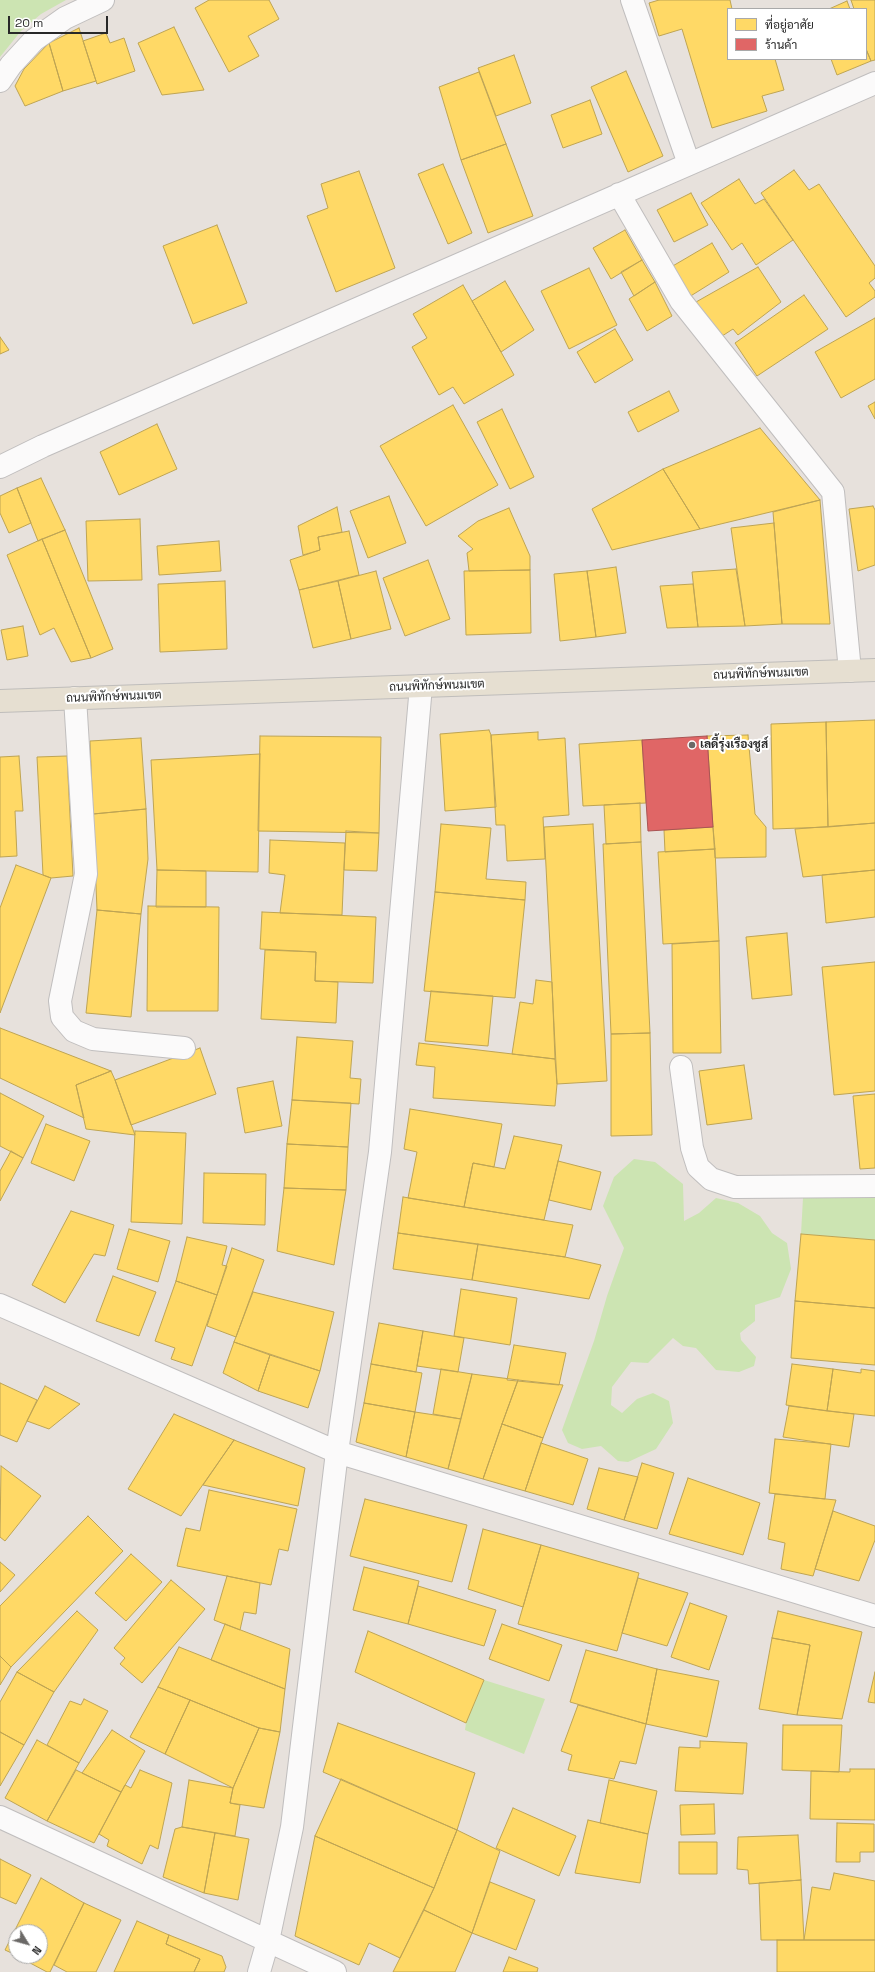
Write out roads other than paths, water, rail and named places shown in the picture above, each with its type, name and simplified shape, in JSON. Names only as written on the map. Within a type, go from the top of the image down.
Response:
[{"type":"main road","name":"ถนนพิทักษ์พนมเขต","points":[[0,701],[875,670]]},
{"type":"street","points":[[0,81],[11,65],[34,40],[65,18],[103,0]]},
{"type":"street","points":[[632,0],[689,164]]},
{"type":"street","points":[[0,467],[43,446],[875,83]]},
{"type":"street","points":[[619,194],[681,301],[833,492],[850,671]]},
{"type":"street","points":[[259,1972],[268,1941],[292,1827],[337,1452],[380,1152],[421,686]]},
{"type":"street","points":[[75,698],[86,874],[60,1001],[62,1017],[74,1031],[93,1039],[184,1048]]},
{"type":"street","points":[[681,1067],[692,1148],[698,1167],[711,1179],[736,1187],[875,1186]]},
{"type":"street","points":[[0,1305],[337,1452],[875,1616]]},
{"type":"street","points":[[0,1817],[335,1972]]},
{"type":"place","name":"เลดี้รุ่งเรืองชูส์","points":[[692,745]]}]
